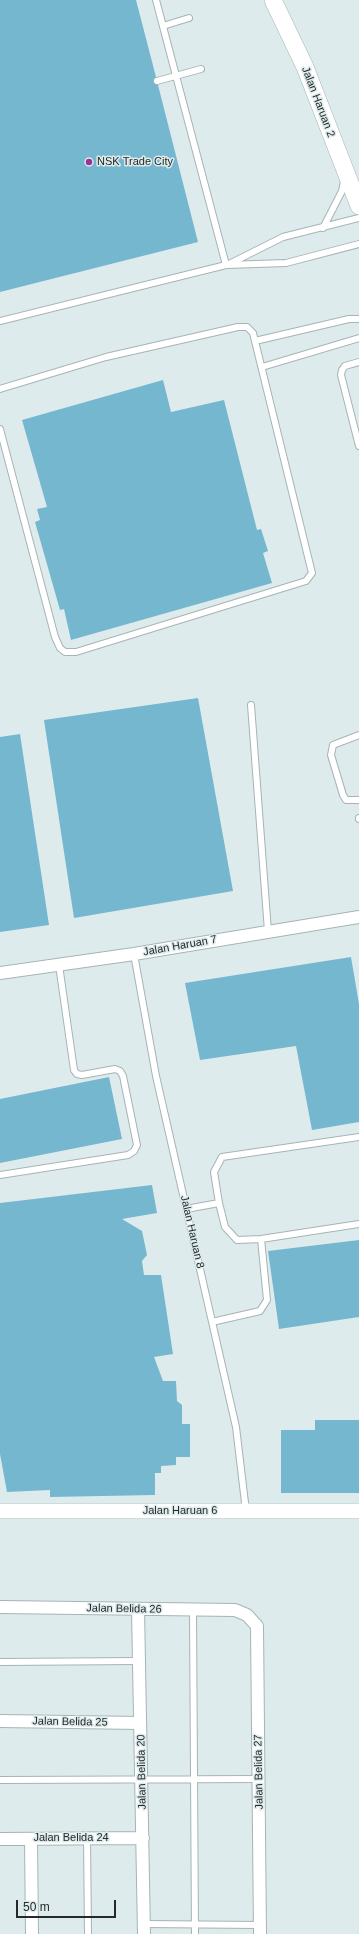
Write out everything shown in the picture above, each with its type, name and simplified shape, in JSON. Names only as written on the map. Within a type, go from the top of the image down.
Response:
[{"type":"main road","name":"Jalan Haruan 2","points":[[273,0],[305,67],[359,206]]},
{"type":"street","name":"Jalan Haruan 7","points":[[0,973],[134,954],[359,917]]},
{"type":"street","name":"Jalan Haruan 6","points":[[0,1511],[359,1511]]},
{"type":"street","name":"Jalan Belida 26","points":[[0,1607],[235,1610],[247,1615]]},
{"type":"street","name":"Jalan Belida 20","points":[[138,1609],[144,1929]]},
{"type":"street","name":"Jalan Belida 27","points":[[247,1615],[257,1626],[260,1930]]},
{"type":"street","name":"Jalan Belida 25","points":[[0,1721],[140,1723]]},
{"type":"street","name":"Jalan Belida 24","points":[[0,1839],[143,1838]]},
{"type":"street","points":[[31,1839],[32,1934]]},
{"type":"lane","points":[[156,0],[226,265]]},
{"type":"lane","points":[[163,26],[189,18]]},
{"type":"lane","points":[[157,81],[201,69]]},
{"type":"lane","points":[[323,228],[342,191],[344,181],[340,158]]},
{"type":"lane","points":[[0,321],[226,265],[283,238],[359,218]]},
{"type":"lane","points":[[226,265],[286,263],[359,244]]},
{"type":"lane","points":[[255,341],[349,319],[359,319]]},
{"type":"lane","points":[[0,389],[106,357],[238,327],[247,327],[253,333],[312,566],[310,578],[306,581],[69,653],[60,648],[55,637],[0,429]]},
{"type":"lane","points":[[262,367],[359,338]]},
{"type":"lane","points":[[359,362],[345,366],[341,375],[359,446]]},
{"type":"lane","points":[[251,705],[268,931]]},
{"type":"lane","points":[[359,735],[333,745],[331,755],[343,795],[346,800],[359,800]]},
{"type":"lane","name":"Jalan Haruan 8","points":[[134,954],[156,1076],[236,1427],[246,1511]]},
{"type":"lane","points":[[0,1175],[128,1155],[134,1151],[137,1146],[124,1076],[120,1071],[115,1069],[82,1075],[77,1074],[74,1070],[59,965]]},
{"type":"lane","points":[[359,1137],[222,1157],[214,1172],[225,1227],[237,1240],[261,1239],[359,1224]]},
{"type":"lane","points":[[186,1209],[219,1202]]},
{"type":"lane","points":[[212,1322],[260,1311],[267,1300],[261,1239]]},
{"type":"lane","points":[[193,1610],[195,1934]]},
{"type":"lane","points":[[0,1662],[139,1661]]},
{"type":"lane","points":[[0,1780],[259,1779]]},
{"type":"lane","points":[[87,1838],[88,1934]]},
{"type":"lane","points":[[144,1929],[195,1924],[260,1930]]},
{"type":"building","name":"NSK Trade City","points":[[0,0],[136,0],[156,77],[153,82],[158,85],[198,242],[0,292]]},
{"type":"building","points":[[163,380],[171,412],[224,400],[257,530],[261,529],[268,551],[263,553],[272,583],[71,640],[64,609],[60,610],[35,522],[40,520],[37,509],[47,507],[22,420]]},
{"type":"building","points":[[198,698],[233,891],[74,918],[44,720]]},
{"type":"building","points":[[20,734],[49,925],[0,932],[0,737]]},
{"type":"building","points":[[351,957],[359,1004],[359,1122],[312,1130],[296,1046],[200,1060],[185,983]]},
{"type":"building","points":[[109,1077],[122,1139],[0,1163],[0,1099]]},
{"type":"building","points":[[152,1185],[157,1213],[122,1219],[142,1231],[147,1255],[142,1261],[144,1275],[161,1275],[173,1354],[154,1357],[163,1381],[176,1381],[177,1401],[182,1405],[182,1424],[190,1424],[190,1457],[176,1457],[176,1465],[161,1466],[161,1473],[155,1473],[155,1495],[50,1497],[50,1490],[7,1492],[0,1454],[0,1203]]},
{"type":"building","points":[[359,1240],[359,1317],[279,1329],[268,1251]]},
{"type":"building","points":[[315,1420],[359,1420],[359,1493],[281,1493],[281,1430],[315,1430]]},
{"type":"place","name":"NSK Trade City","points":[[89,162]]}]
